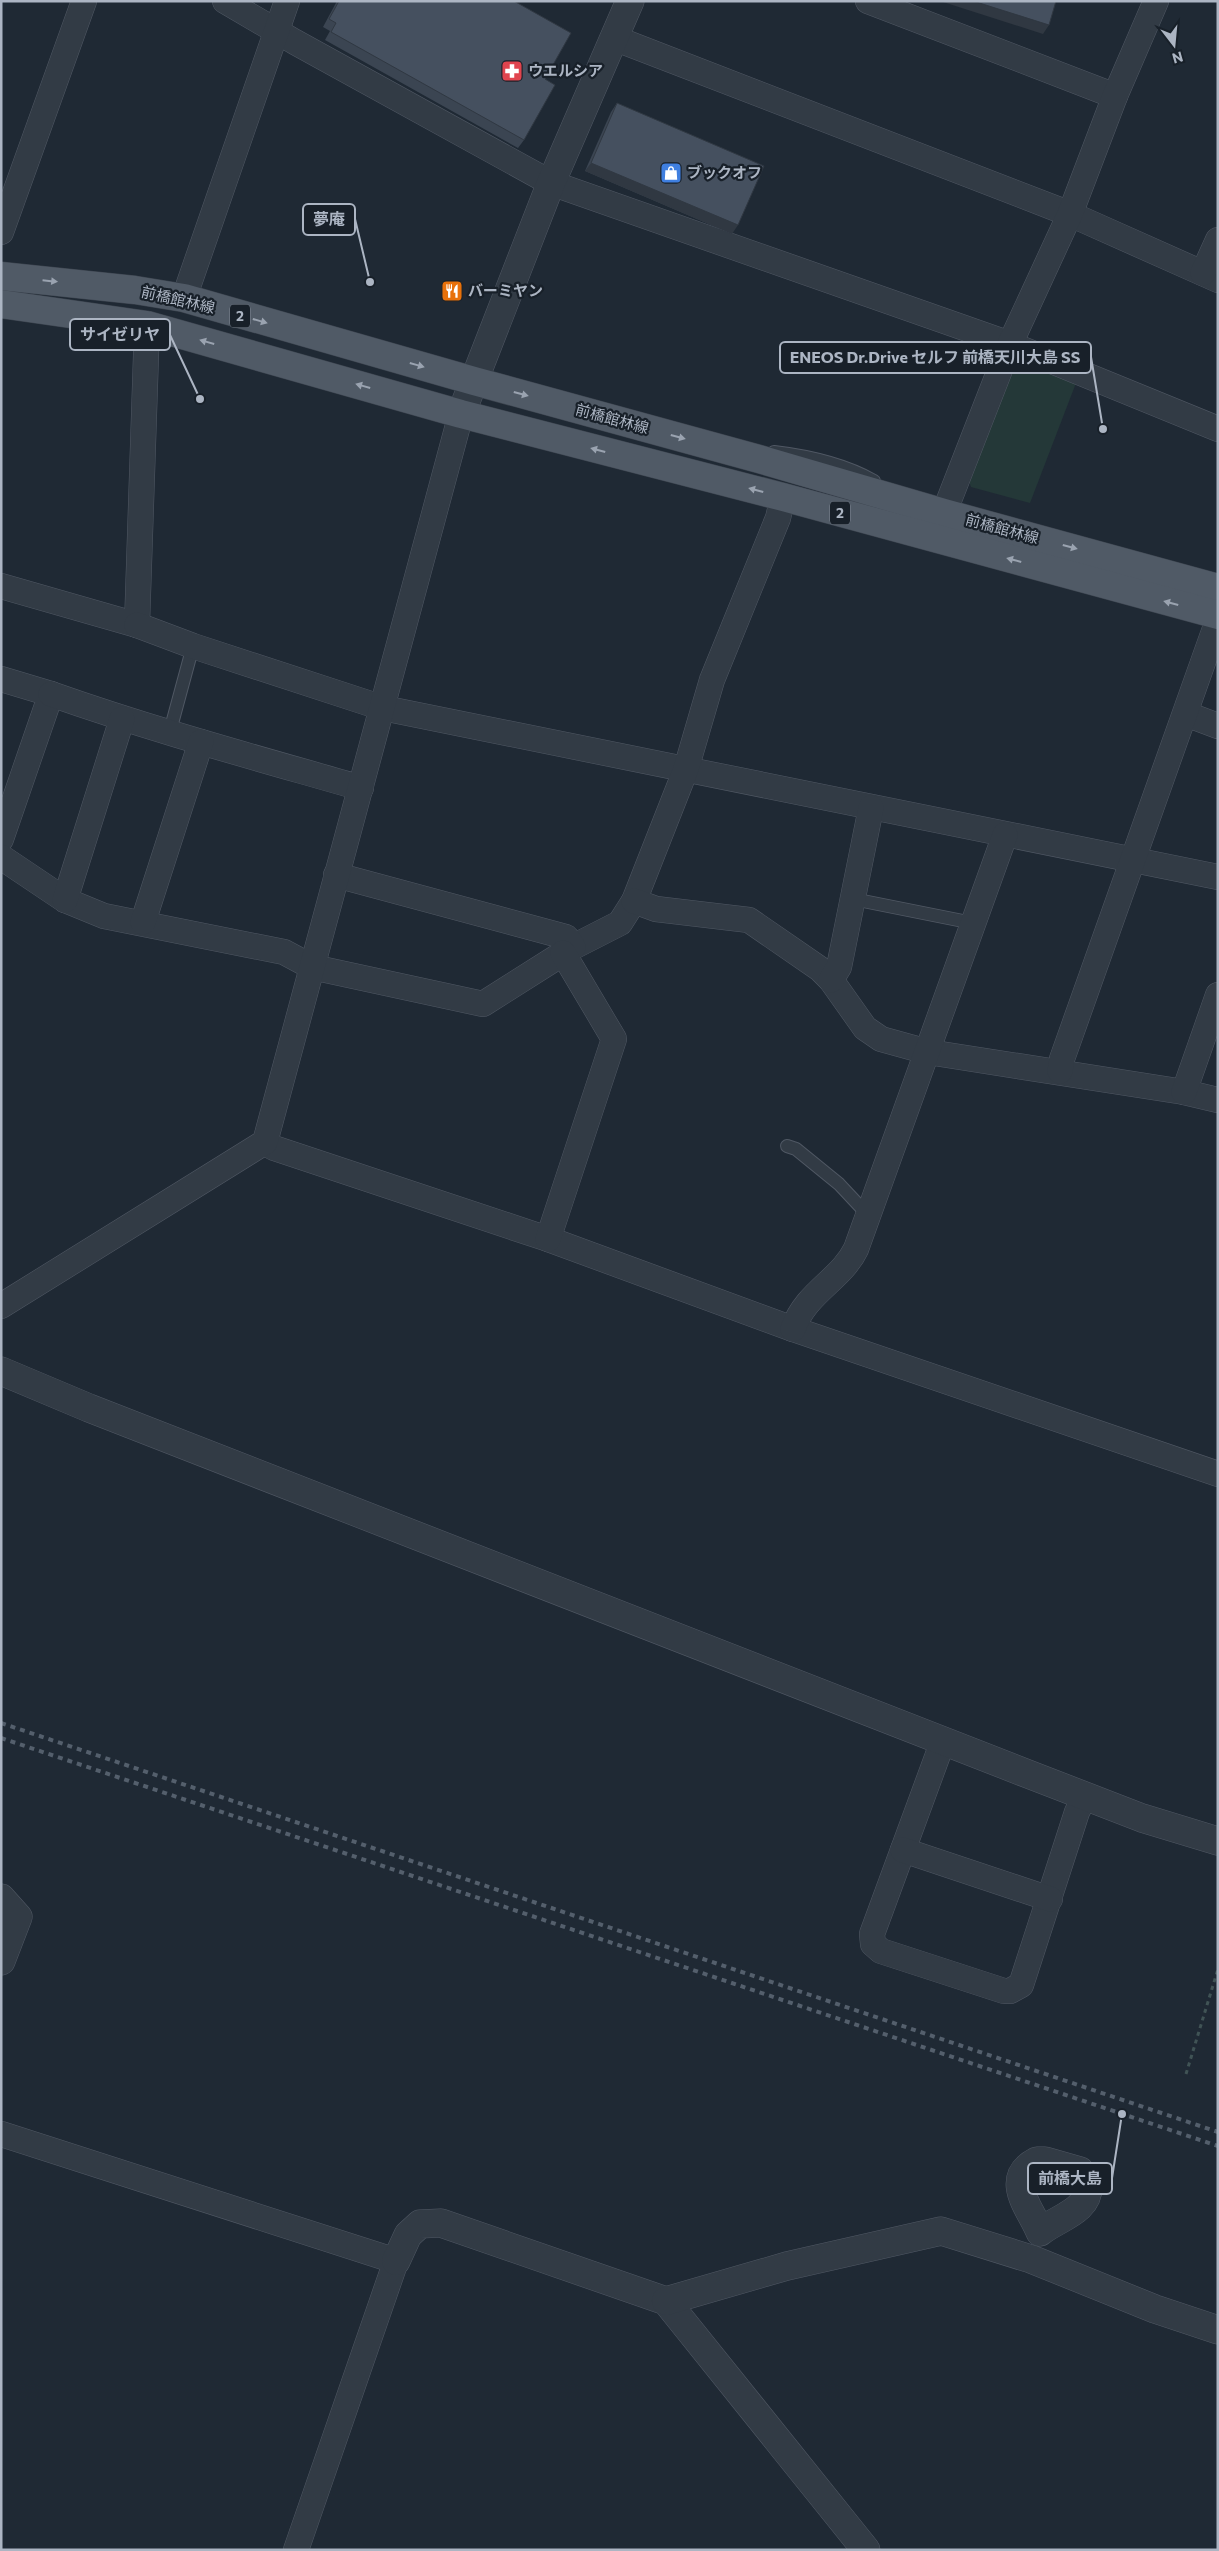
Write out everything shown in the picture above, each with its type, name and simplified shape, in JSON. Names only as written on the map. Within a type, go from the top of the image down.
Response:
[{"type":"main road","name":"前橋館林線","points":[[1,276],[135,290],[184,298],[474,381],[734,452],[944,513],[1218,588]]},
{"type":"main road","name":"前橋館林線","points":[[1,304],[147,325],[461,414],[1218,615]]},
{"type":"street","points":[[1,232],[84,1]]},
{"type":"street","points":[[225,1],[551,183],[1010,344],[1218,429]]},
{"type":"street","points":[[184,298],[287,1]]},
{"type":"street","points":[[1,1306],[265,1142],[461,414],[551,183],[630,1]]},
{"type":"street","points":[[868,1],[1115,96]]},
{"type":"street","points":[[944,513],[1010,344],[1070,214],[1115,96],[1156,1]]},
{"type":"street","points":[[614,38],[1070,214],[1211,276],[1218,240]]},
{"type":"street","points":[[137,625],[147,325]]},
{"type":"street","points":[[1,857],[66,900],[104,916],[144,922],[284,952],[312,967],[483,1004],[568,950],[620,923],[634,901],[686,769],[712,680],[778,518],[783,498]]},
{"type":"street","points":[[1,586],[137,625],[193,646],[383,708],[1218,877]]},
{"type":"street","points":[[1060,1071],[1218,620]]},
{"type":"street","points":[[1,680],[51,694],[122,719],[170,731],[201,742],[361,788]]},
{"type":"street","points":[[1,839],[51,694]]},
{"type":"street","points":[[1186,714],[1218,726]]},
{"type":"street","points":[[66,900],[122,719]]},
{"type":"street","points":[[144,922],[201,742]]},
{"type":"street","points":[[831,980],[839,967],[871,808]]},
{"type":"street","points":[[793,1329],[800,1310],[854,1254],[1005,835]]},
{"type":"street","points":[[336,875],[566,937],[568,950],[614,1039],[548,1240]]},
{"type":"street","points":[[634,901],[656,909],[749,920],[820,969],[831,980],[869,1033],[881,1039],[928,1052],[1060,1071],[1184,1092],[1218,1100]]},
{"type":"street","points":[[1184,1092],[1218,995]]},
{"type":"street","points":[[265,1142],[274,1148],[548,1240],[793,1329],[1218,1474]]},
{"type":"street","points":[[1,1371],[89,1408],[1085,1796],[1142,1818],[1218,1842]]},
{"type":"street","points":[[943,1741],[872,1934],[873,1944],[881,1951],[1010,1991],[1021,1985],[1077,1812],[1085,1796]]},
{"type":"street","points":[[903,1850],[1050,1899]]},
{"type":"street","points":[[1,1898],[18,1917],[1,1961]]},
{"type":"street","points":[[1,2134],[396,2261]]},
{"type":"street","points":[[296,2550],[396,2261],[408,2235],[420,2224],[441,2223],[666,2300],[866,2550]]},
{"type":"street","points":[[666,2300],[787,2266],[941,2230],[1031,2259],[1155,2309],[1218,2330]]},
{"type":"street","points":[[1031,2259],[1040,2232]]},
{"type":"lane","points":[[170,731],[193,646]]},
{"type":"lane","points":[[853,899],[973,923]]},
{"type":"lane","points":[[787,1146],[796,1149],[839,1184],[868,1215]]},
{"type":"path","points":[[1186,2074],[1218,1969]]},
{"type":"green space","points":[[1020,361],[1076,383],[1030,503],[971,487],[968,478],[1010,365]]},
{"type":"building","points":[[339,1],[514,1],[571,33],[545,79],[555,85],[524,140],[331,32],[336,23],[329,19]]},
{"type":"building","points":[[973,1],[1056,1],[1049,25]]},
{"type":"building","name":"ブックオフ","points":[[617,103],[764,166],[738,225],[591,163]]},
{"type":"railway","points":[[1,1723],[1218,2132]]},
{"type":"railway","points":[[1,1738],[1218,2146]]},
{"type":"place","name":"ウエルシア","points":[[512,71]]},
{"type":"place","name":"ブックオフ","points":[[671,173]]},
{"type":"place","name":"夢庵","points":[[370,282]]},
{"type":"place","name":"バーミヤン","points":[[452,291]]},
{"type":"place","name":"サイゼリヤ","points":[[200,399]]},
{"type":"place","name":"ENEOS Dr.Drive セルフ 前橋天川大島 SS","points":[[1103,429]]},
{"type":"place","name":"前橋大島","points":[[1122,2114]]}]
